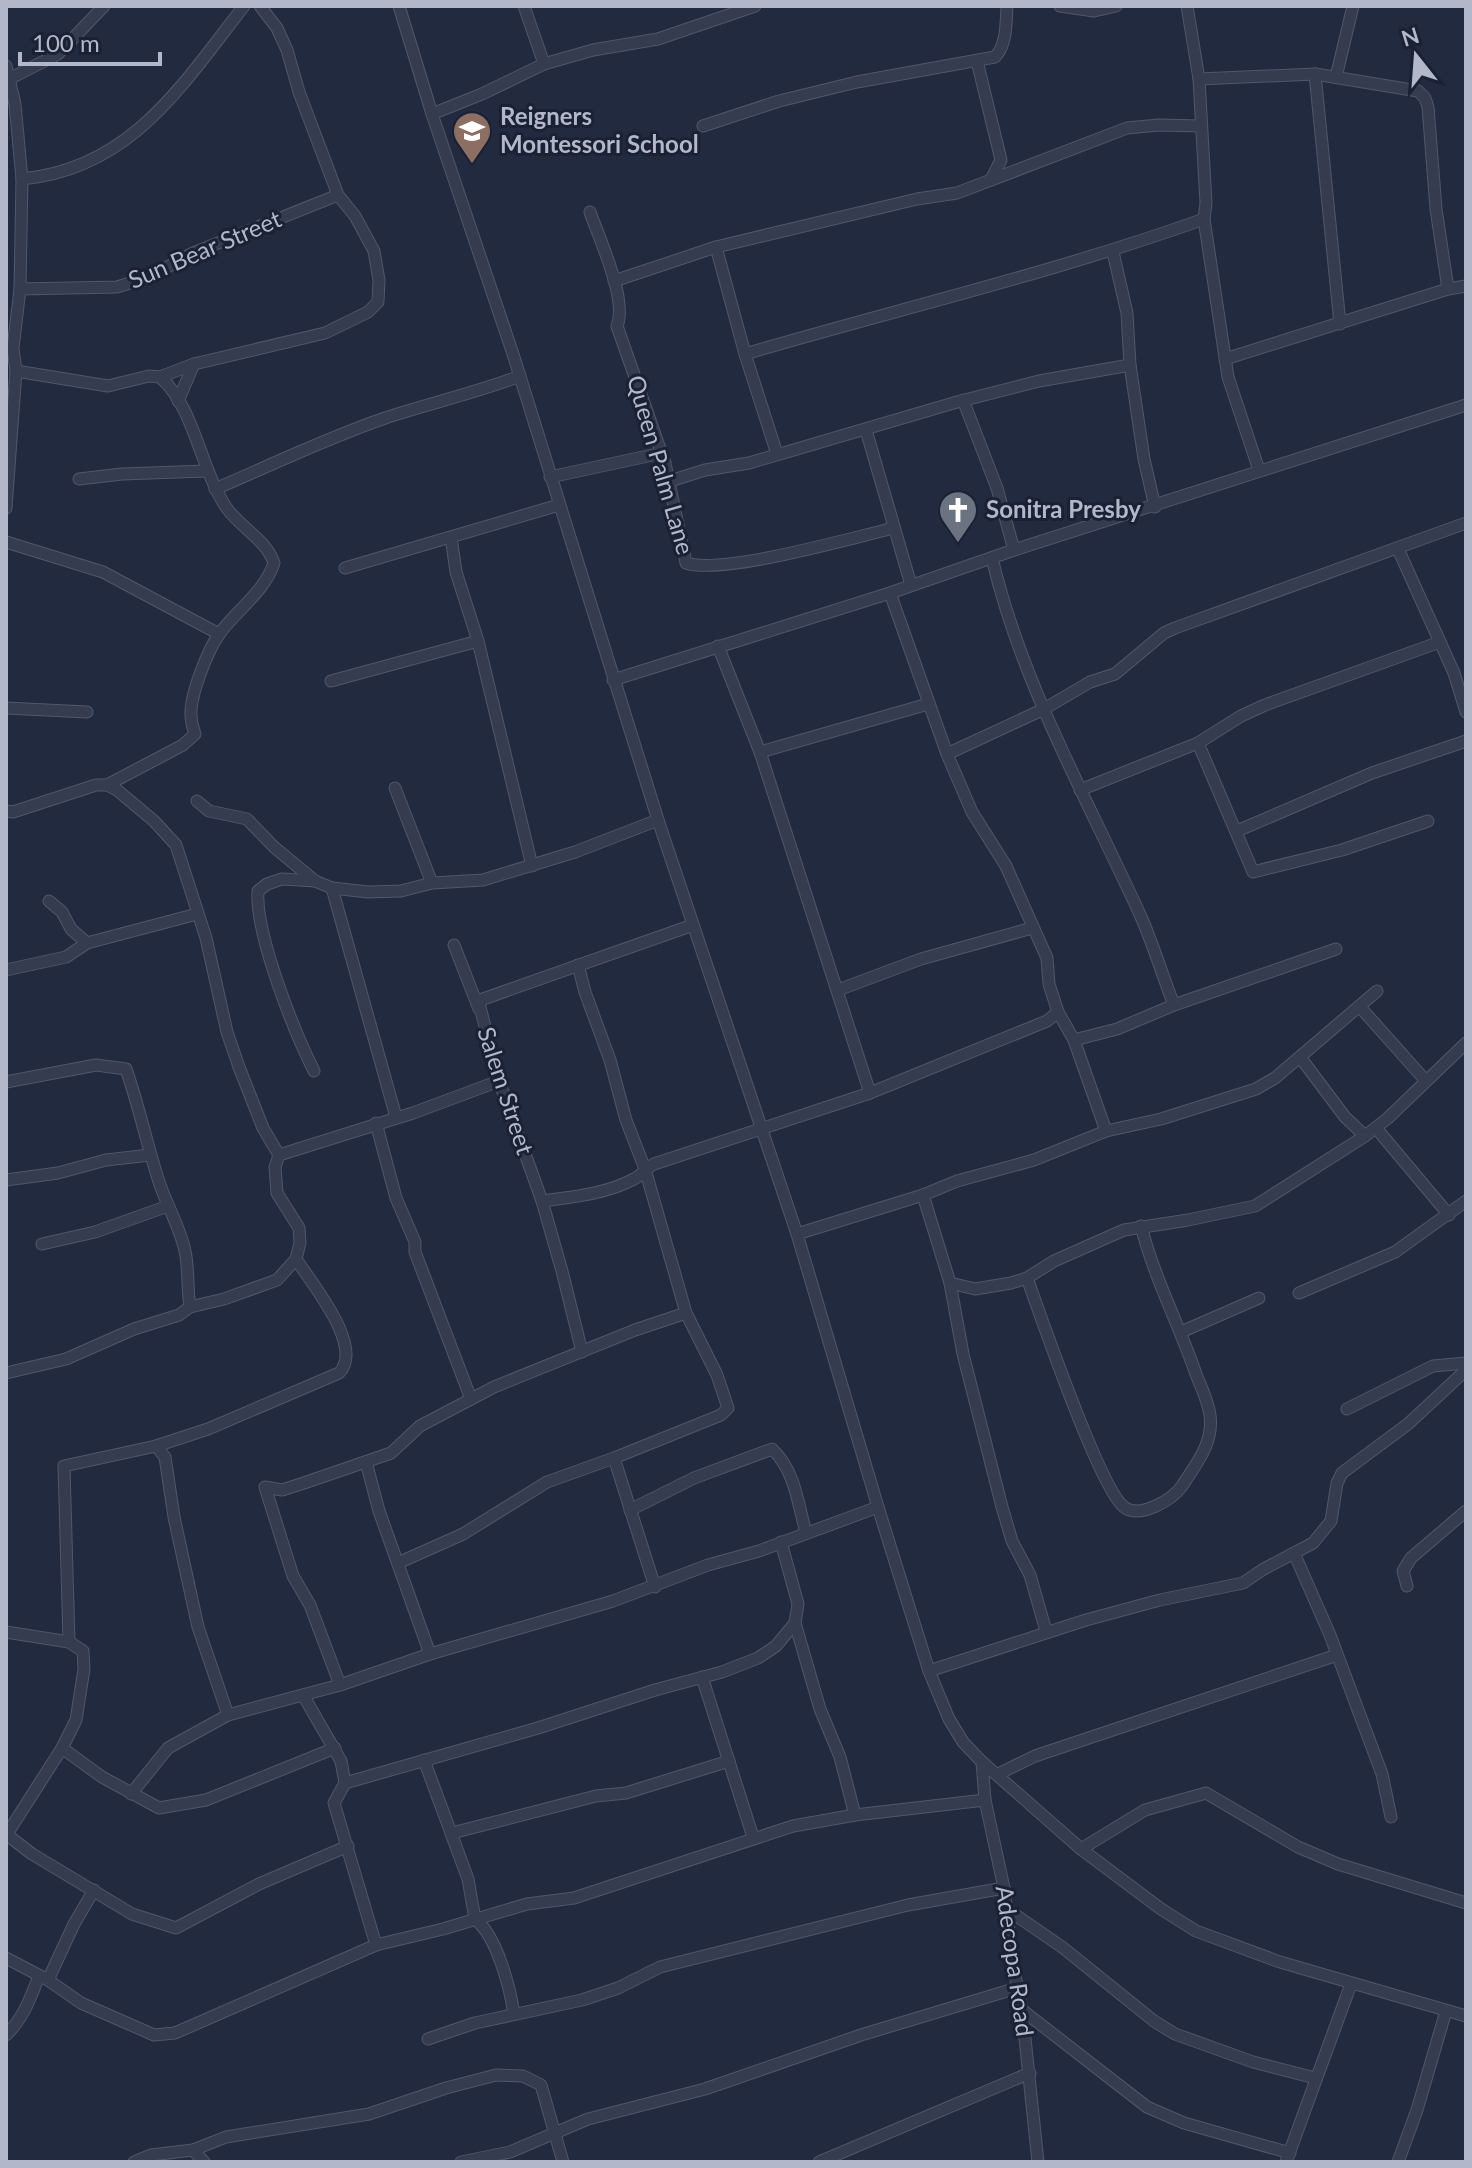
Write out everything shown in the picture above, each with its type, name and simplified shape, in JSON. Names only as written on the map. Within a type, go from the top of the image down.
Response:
[{"type":"street","points":[[9,79],[58,54],[104,6]]},
{"type":"street","points":[[22,179],[68,170],[95,161],[118,147],[179,89],[244,6]]},
{"type":"street","points":[[16,371],[108,386],[149,376],[160,377],[194,364],[325,333],[368,312],[378,302],[379,280],[374,251],[355,216],[338,195],[299,92],[287,50],[277,28],[260,6]]},
{"type":"street","points":[[399,6],[520,376],[658,820],[797,1234],[929,1671],[949,1719],[963,1742],[982,1762],[1081,1849],[1161,1909],[1196,1931],[1280,1962],[1466,2016]]},
{"type":"street","points":[[524,6],[544,64]]},
{"type":"street","points":[[432,114],[544,64],[593,50],[658,39],[755,6]]},
{"type":"street","points":[[703,126],[779,101],[857,82],[977,61],[1000,53],[1007,6]]},
{"type":"street","points":[[1060,6],[1094,11],[1113,7]]},
{"type":"street","points":[[1187,6],[1199,79],[1206,203],[1204,219],[1225,359],[1238,410],[1259,470]]},
{"type":"street","points":[[1336,77],[1353,6]]},
{"type":"street","points":[[977,61],[1001,160],[991,180]]},
{"type":"street","points":[[6,66],[15,104],[22,179],[20,289],[13,348],[16,371],[6,508]]},
{"type":"street","points":[[1199,79],[1315,74],[1418,91],[1425,98],[1448,289]]},
{"type":"street","points":[[1315,74],[1340,324]]},
{"type":"street","points":[[614,281],[716,247],[917,199],[957,193],[1127,128],[1201,126]]},
{"type":"street","points":[[1001,160],[1020,169]]},
{"type":"street","name":"Sun Bear Street","points":[[20,289],[117,287],[149,277],[193,253],[338,195]]},
{"type":"street","name":"Queen Palm Lane","points":[[590,212],[614,281],[620,318],[617,326],[670,481],[686,563],[733,563],[894,528]]},
{"type":"street","points":[[745,354],[993,287],[1048,267],[1113,252],[1204,219]]},
{"type":"street","points":[[716,247],[745,354],[777,454]]},
{"type":"street","points":[[1113,252],[1127,313],[1130,365],[1144,459],[1155,507]]},
{"type":"street","points":[[1225,359],[1466,286]]},
{"type":"street","points":[[178,401],[194,364]]},
{"type":"street","points":[[670,481],[705,470],[749,463],[963,400],[1039,381],[1130,365]]},
{"type":"street","points":[[215,489],[381,420],[520,376]]},
{"type":"street","points":[[107,785],[183,745],[195,734],[191,714],[196,686],[219,634],[252,598],[274,563],[266,548],[228,510],[215,489],[187,417],[170,385],[160,377]]},
{"type":"street","points":[[963,400],[997,488],[1014,550]]},
{"type":"street","points":[[613,680],[1466,405]]},
{"type":"street","points":[[866,430],[911,585]]},
{"type":"street","points":[[550,477],[662,453]]},
{"type":"street","points":[[79,479],[206,471]]},
{"type":"street","points":[[345,568],[559,505]]},
{"type":"street","points":[[947,754],[1044,709],[1090,682],[1115,674],[1164,633],[1466,523]]},
{"type":"street","points":[[451,537],[456,572],[478,641],[532,866]]},
{"type":"street","points":[[6,542],[103,572],[219,634]]},
{"type":"street","points":[[1398,549],[1454,673],[1466,712]]},
{"type":"street","points":[[992,558],[1013,633],[1080,790],[1143,922],[1174,1005]]},
{"type":"street","points":[[890,593],[947,754],[972,812],[1006,866],[1047,958],[1049,984],[1058,1012],[1074,1040],[1106,1131]]},
{"type":"street","points":[[331,681],[478,641]]},
{"type":"street","points":[[1080,790],[1198,743],[1265,705],[1440,642]]},
{"type":"street","points":[[718,646],[760,752],[870,1093]]},
{"type":"street","points":[[760,752],[928,704]]},
{"type":"street","points":[[6,708],[87,712]]},
{"type":"street","points":[[1237,831],[1372,773],[1466,741]]},
{"type":"street","points":[[1198,743],[1253,872],[1342,850],[1428,821]]},
{"type":"street","points":[[6,811],[13,812],[96,785],[107,785],[154,821],[171,839],[180,853],[206,938],[227,1032],[263,1128],[279,1155],[275,1167],[277,1193],[299,1228],[300,1243],[296,1259],[277,1280],[224,1299],[190,1307],[179,1315],[134,1329],[66,1359],[6,1373]]},
{"type":"street","points":[[395,788],[432,883]]},
{"type":"street","points":[[197,801],[209,811],[247,819],[274,847],[315,881],[332,888],[368,892],[401,891],[432,883],[483,880],[532,866],[658,820]]},
{"type":"street","points":[[314,1071],[286,1008],[265,934],[258,891],[282,879],[315,881]]},
{"type":"street","points":[[332,888],[396,1117]]},
{"type":"street","points":[[49,901],[62,912],[71,929],[87,943]]},
{"type":"street","points":[[6,970],[66,957],[87,943],[197,914]]},
{"type":"street","name":"Salem Street","points":[[582,1352],[542,1201],[499,1081],[479,1003],[693,925]]},
{"type":"street","points":[[838,990],[921,959],[1032,928]]},
{"type":"street","points":[[454,945],[479,1010]]},
{"type":"street","points":[[1074,1040],[1117,1029],[1174,1005],[1336,949]]},
{"type":"street","points":[[398,1563],[463,1534],[547,1482],[726,1412],[728,1401],[686,1313],[645,1169],[626,1120],[610,1060],[578,965]]},
{"type":"street","points":[[797,1234],[923,1195],[957,1181],[1034,1160],[1106,1131],[1161,1119],[1256,1089],[1275,1078],[1377,991]]},
{"type":"street","points":[[1360,1007],[1426,1081]]},
{"type":"street","points":[[542,1201],[606,1189],[636,1178],[645,1169],[675,1156],[870,1093],[1047,1021],[1058,1012]]},
{"type":"street","points":[[950,1283],[975,1289],[1027,1278],[1102,1238],[1141,1226],[1255,1206],[1376,1128],[1466,1043]]},
{"type":"street","points":[[1300,1057],[1345,1117],[1365,1136]]},
{"type":"street","points":[[6,1082],[96,1065],[126,1069],[150,1155],[178,1225],[186,1255],[190,1307]]},
{"type":"street","points":[[279,1155],[499,1081]]},
{"type":"street","points":[[376,1123],[396,1198],[415,1242],[415,1252],[471,1399]]},
{"type":"street","points":[[1376,1128],[1449,1215]]},
{"type":"street","points":[[6,1180],[58,1173],[106,1160],[150,1155]]},
{"type":"street","points":[[923,1195],[950,1283],[963,1354],[1002,1507],[1012,1541],[1030,1575],[1046,1631]]},
{"type":"street","points":[[1299,1293],[1395,1252],[1466,1201]]},
{"type":"street","points":[[42,1244],[95,1232],[168,1206]]},
{"type":"street","points":[[1027,1278],[1098,1462],[1119,1503],[1131,1511],[1139,1511],[1175,1496],[1205,1449],[1210,1432],[1210,1413],[1141,1226]]},
{"type":"street","points":[[69,1642],[64,1466],[156,1446],[208,1429],[339,1373],[345,1367],[347,1351],[335,1319],[296,1259]]},
{"type":"street","points":[[1181,1332],[1259,1298]]},
{"type":"street","points":[[340,1685],[310,1605],[293,1576],[265,1487],[282,1490],[391,1453],[420,1426],[471,1399],[545,1365],[686,1313]]},
{"type":"street","points":[[1347,1409],[1433,1366],[1466,1363]]},
{"type":"street","points":[[929,1671],[1046,1631],[1160,1600],[1243,1583],[1313,1543],[1331,1521],[1337,1483],[1342,1473],[1408,1424],[1466,1370]]},
{"type":"street","points":[[156,1446],[165,1457],[174,1517],[198,1627],[228,1715]]},
{"type":"street","points":[[630,1510],[694,1478],[772,1449],[783,1459],[791,1476],[806,1533]]},
{"type":"street","points":[[614,1458],[655,1587]]},
{"type":"street","points":[[366,1462],[379,1511],[430,1654]]},
{"type":"street","points":[[131,1794],[168,1748],[228,1715],[340,1685],[430,1654],[655,1587],[708,1565],[878,1507]]},
{"type":"street","points":[[1407,1586],[1403,1571],[1411,1558],[1466,1511]]},
{"type":"street","points":[[781,1542],[798,1604],[795,1623],[820,1709],[840,1757],[855,1815]]},
{"type":"street","points":[[1294,1553],[1382,1774],[1391,1817]]},
{"type":"street","points":[[345,1783],[758,1658],[776,1646],[795,1623]]},
{"type":"street","points":[[6,1632],[69,1642],[83,1651],[84,1669],[76,1720],[62,1748],[7,1834],[32,1854],[132,1914],[176,1928],[259,1884],[348,1846]]},
{"type":"street","points":[[998,1774],[1035,1756],[1337,1655]]},
{"type":"street","points":[[702,1677],[753,1837]]},
{"type":"street","points":[[303,1695],[341,1761],[345,1783],[334,1803],[376,1945]]},
{"type":"street","points":[[62,1748],[131,1794],[159,1808],[206,1800],[335,1748]]},
{"type":"street","points":[[424,1760],[468,1879],[475,1919],[482,1924],[503,1968],[514,2014]]},
{"type":"street","points":[[452,1833],[596,1796],[626,1793],[729,1761]]},
{"type":"street","name":"Adecopa Road","points":[[982,1762],[985,1800],[1008,1910],[1030,2073],[1038,2162]]},
{"type":"street","points":[[1081,1849],[1145,1810],[1206,1793],[1298,1847],[1338,1864],[1466,1903]]},
{"type":"street","points":[[6,1958],[44,1978],[81,2003],[154,2035],[175,2033],[376,1945],[527,1904],[574,1898],[793,1826],[855,1815],[985,1800]]},
{"type":"street","points":[[428,2039],[475,2023],[582,2000],[618,1988],[660,1967],[908,1905],[1004,1888]]},
{"type":"street","points":[[6,2035],[15,2027],[94,1890]]},
{"type":"street","points":[[1008,1910],[1062,1947],[1154,2021],[1175,2034],[1253,2062],[1315,2078]]},
{"type":"street","points":[[1022,2010],[1147,2107],[1184,2123],[1288,2157],[1351,1984]]},
{"type":"street","points":[[461,2162],[510,2152],[588,2119],[705,2089],[861,2035],[1017,1988]]},
{"type":"street","points":[[1398,2162],[1446,2011]]},
{"type":"street","points":[[819,2162],[1030,2073]]},
{"type":"street","points":[[134,2162],[151,2155],[193,2150],[226,2137],[369,2114],[446,2088],[507,2075],[523,2076],[541,2085],[563,2162]]},
{"type":"street","points":[[193,2150],[204,2162]]},
{"type":"place","name":"Reigners Montessori School","points":[[472,165]]},
{"type":"place","name":"Sonitra Presby","points":[[958,544]]}]
